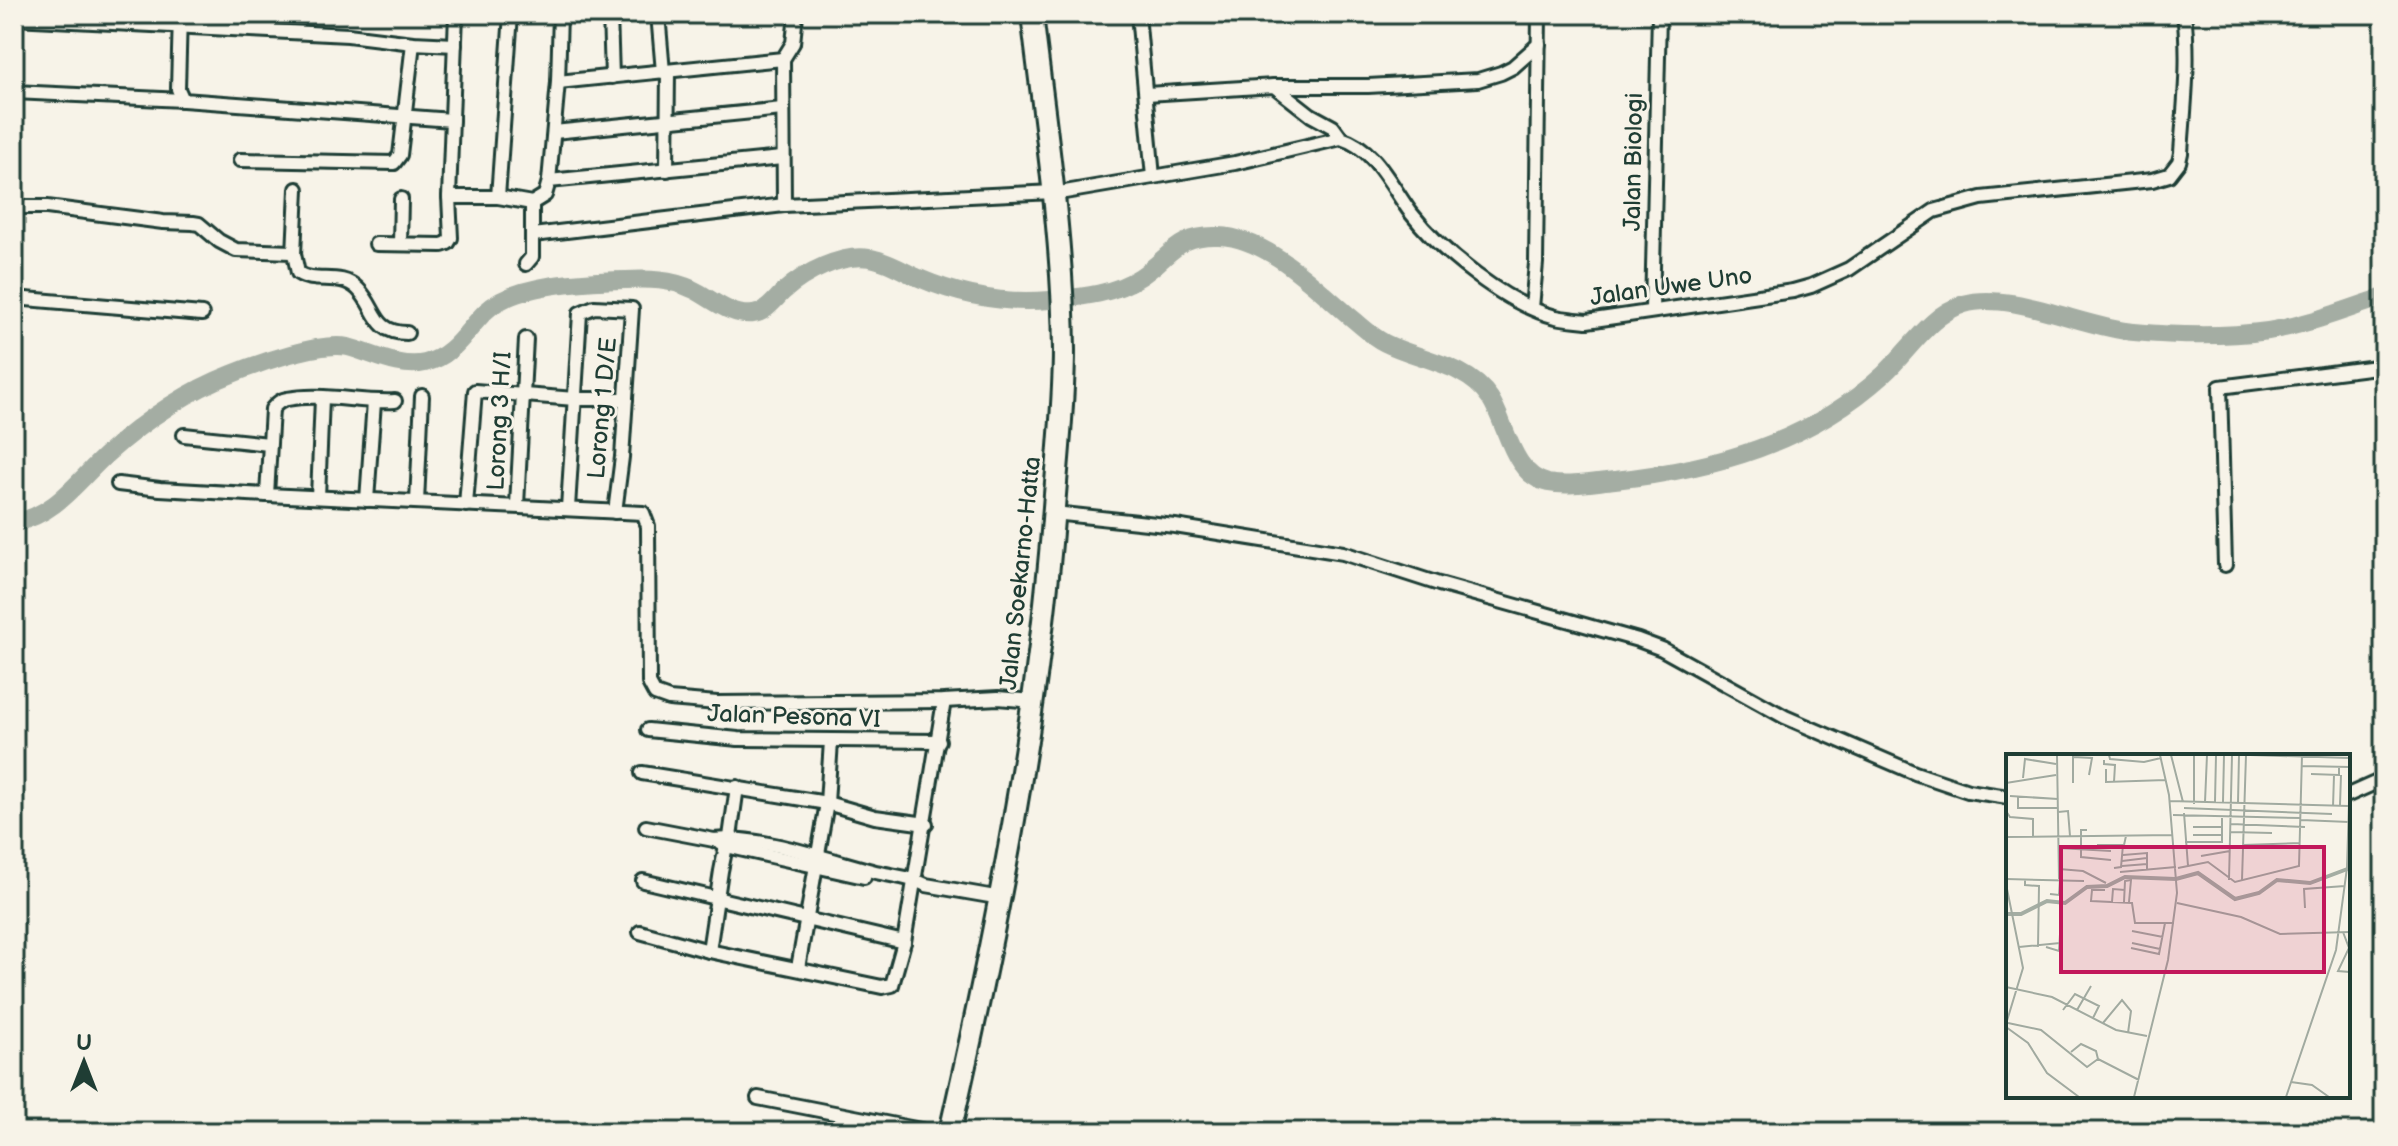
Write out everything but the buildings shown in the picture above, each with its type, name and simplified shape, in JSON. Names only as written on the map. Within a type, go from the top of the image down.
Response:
[{"type":"main road","name":"Jalan Soekarno-Hatta","points":[[1032,14],[1059,192]]},
{"type":"main road","name":"Jalan Soekarno-Hatta","points":[[963,1132],[964,1098],[1001,898],[1017,836],[1074,416],[1067,275],[1043,14]]},
{"type":"main road","name":"Jalan Soekarno-Hatta","points":[[950,1132],[964,1098],[1048,684],[1059,513]]},
{"type":"street","points":[[376,244],[448,243],[451,231],[449,197],[456,14]]},
{"type":"street","points":[[498,197],[511,14]]},
{"type":"street","points":[[449,197],[498,197],[532,203],[545,195],[554,132],[560,14]]},
{"type":"street","points":[[610,14],[612,77]]},
{"type":"street","points":[[658,14],[665,72],[667,170]]},
{"type":"street","points":[[784,205],[783,59],[793,43],[796,14]]},
{"type":"street","points":[[1138,14],[1153,177]]},
{"type":"street","points":[[1532,308],[1536,263],[1539,14]]},
{"type":"street","name":"Jalan Biologi","points":[[1652,310],[1659,14]]},
{"type":"street","name":"Jalan Uwe Uno","points":[[1274,86],[1311,115],[1333,127],[1341,138],[1353,142],[1375,159],[1391,186],[1434,240],[1507,296],[1556,317],[1587,321],[1731,301],[1811,286],[1864,260],[1919,219],[1957,203],[2049,190],[2142,182],[2169,175],[2179,162],[2181,153],[2187,83],[2184,14]]},
{"type":"street","points":[[14,18],[180,20],[455,45]]},
{"type":"street","points":[[180,20],[178,89],[183,100]]},
{"type":"street","points":[[240,160],[394,163],[400,155],[413,43]]},
{"type":"street","points":[[1147,94],[1274,86],[1368,86],[1478,80],[1513,67],[1539,44]]},
{"type":"street","points":[[558,82],[783,59]]},
{"type":"street","points":[[14,92],[183,100],[452,120]]},
{"type":"street","points":[[554,132],[782,109]]},
{"type":"street","points":[[533,235],[784,205],[1059,192],[1235,163],[1341,138]]},
{"type":"street","points":[[549,181],[782,158]]},
{"type":"street","points":[[297,189],[294,254],[298,273],[304,277],[339,278],[347,282],[358,289],[380,324],[396,333],[407,333]]},
{"type":"street","points":[[400,244],[401,199]]},
{"type":"street","points":[[526,264],[532,257],[532,203]]},
{"type":"street","points":[[14,207],[47,207],[199,224],[227,247],[236,250],[294,254]]},
{"type":"street","points":[[14,298],[202,314]]},
{"type":"street","name":"Lorong 1 D/E","points":[[575,399],[580,313],[594,307],[632,309],[615,512]]},
{"type":"street","name":"Lorong 3 H/I","points":[[517,505],[526,339]]},
{"type":"street","points":[[2225,565],[2220,387],[2384,366]]},
{"type":"street","points":[[466,505],[475,391],[523,397],[626,399]]},
{"type":"street","points":[[417,502],[422,396]]},
{"type":"street","points":[[318,497],[322,398]]},
{"type":"street","points":[[267,495],[272,409],[275,405],[285,399],[395,401]]},
{"type":"street","points":[[568,508],[575,399]]},
{"type":"street","points":[[367,500],[374,402]]},
{"type":"street","points":[[184,435],[269,444]]},
{"type":"street","points":[[118,484],[267,495],[640,512],[646,517],[649,683],[655,694],[669,699],[717,703],[998,698],[1033,701]]},
{"type":"street","points":[[1059,513],[1175,526],[1343,553],[1439,584],[1638,640],[1662,649],[1785,717],[1902,768],[1968,791],[2006,797]]},
{"type":"street","points":[[640,932],[709,951],[889,987],[894,980],[918,884],[944,701]]},
{"type":"street","name":"Jalan Pesona VI","points":[[648,730],[738,739],[939,741]]},
{"type":"street","points":[[798,968],[827,803],[831,741]]},
{"type":"street","points":[[642,773],[827,803],[875,817],[926,824]]},
{"type":"street","points":[[2350,794],[2384,779]]},
{"type":"street","points":[[709,951],[723,841],[737,787]]},
{"type":"street","points":[[646,827],[876,872],[918,884],[1001,898]]},
{"type":"street","points":[[643,881],[808,917],[904,942]]},
{"type":"street","points":[[758,1098],[931,1132]]},
{"type":"waterway","points":[[14,523],[29,519],[54,504],[136,429],[182,398],[215,381],[273,359],[322,347],[348,347],[405,364],[425,363],[452,349],[498,302],[532,289],[572,283],[668,281],[692,289],[728,310],[753,314],[766,308],[792,284],[813,271],[836,261],[859,257],[882,261],[913,276],[967,294],[1000,300],[1050,300],[1118,288],[1140,277],[1175,248],[1193,239],[1205,236],[1238,239],[1274,255],[1291,267],[1381,341],[1469,377],[1490,398],[1526,470],[1548,483],[1564,484],[1615,480],[1688,468],[1758,449],[1792,435],[1855,398],[1884,374],[1930,324],[1964,304],[2003,302],[2134,332],[2218,335],[2283,328],[2384,297]]}]
